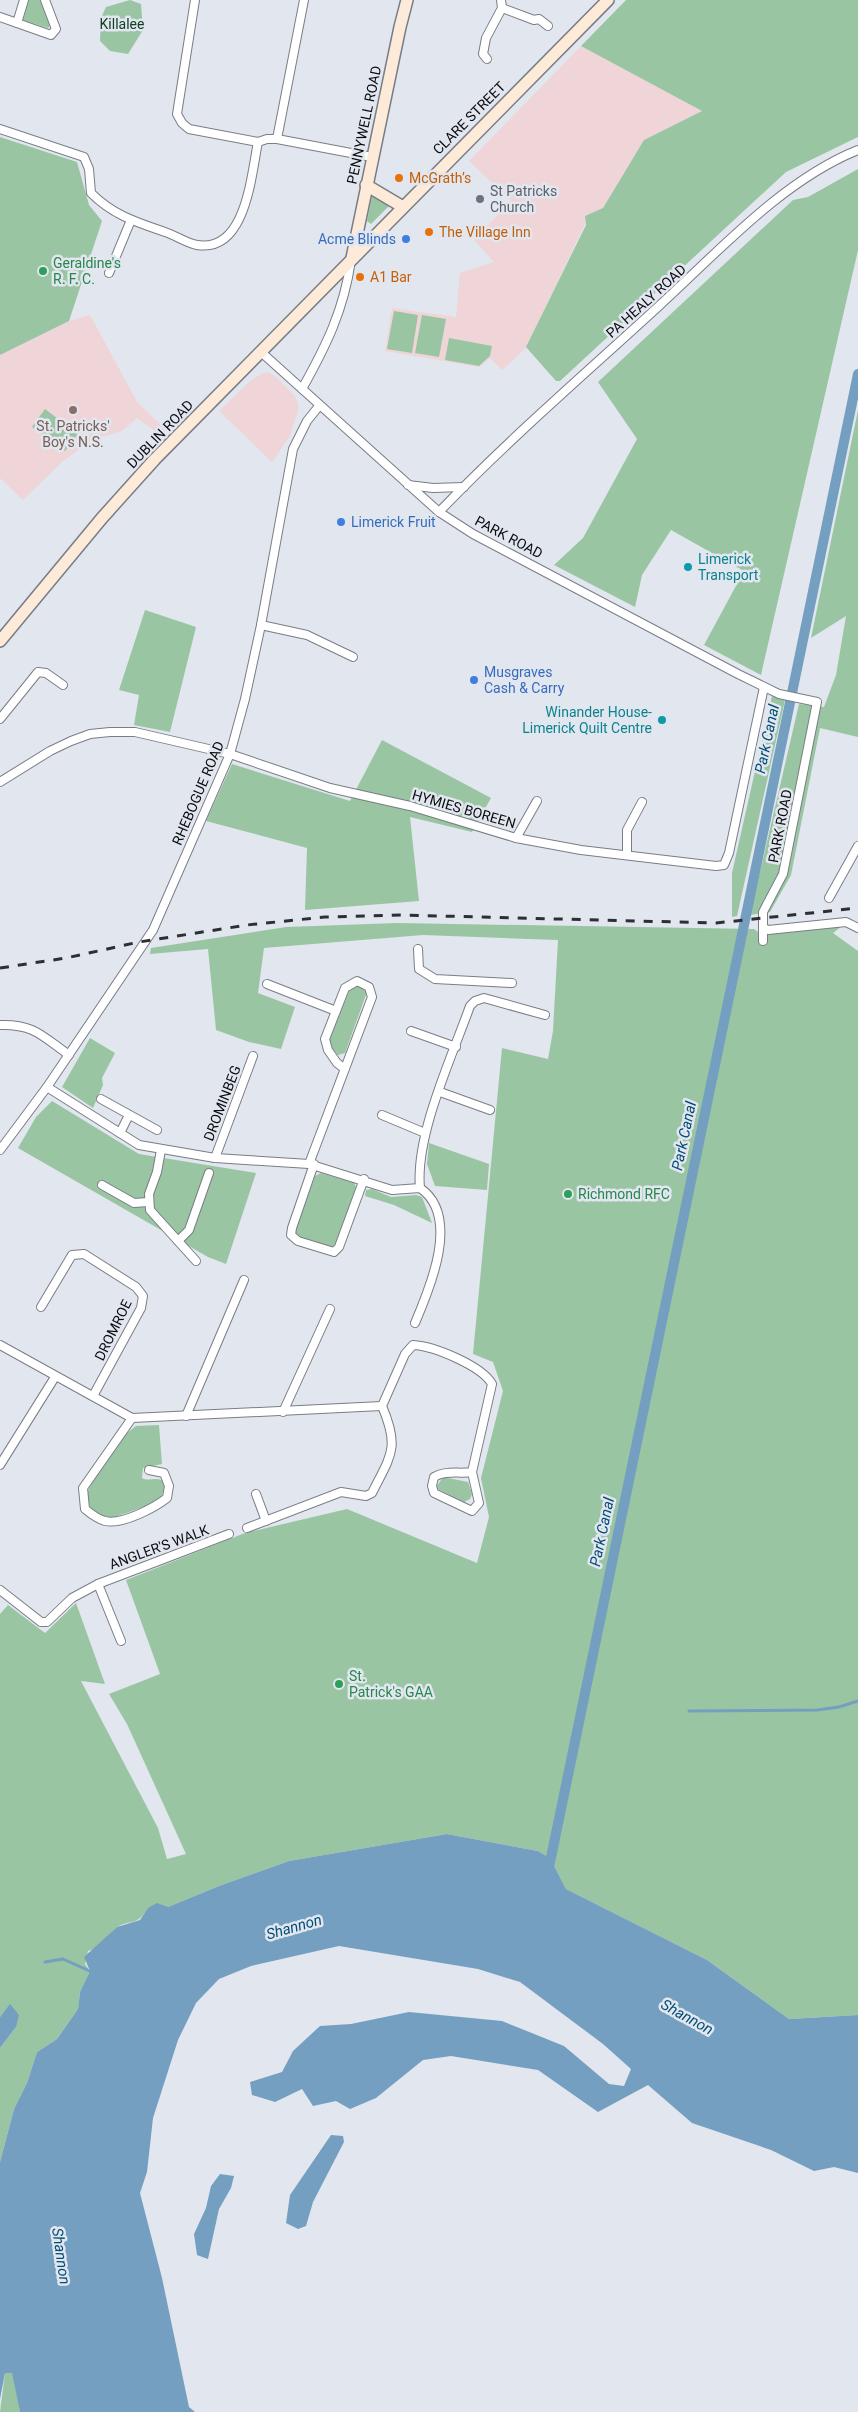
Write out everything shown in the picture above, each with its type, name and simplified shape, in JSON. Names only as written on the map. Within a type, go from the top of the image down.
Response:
[{"type":"main road","name":"PENNYWELL ROAD","points":[[352,258],[366,185],[407,0]]},
{"type":"main road","name":"CLARE STREET","points":[[352,258],[608,0]]},
{"type":"main road","points":[[366,185],[403,207]]},
{"type":"main road","name":"DUBLIN ROAD","points":[[0,641],[115,503],[155,459],[352,258]]},
{"type":"street","points":[[17,23],[24,0]]},
{"type":"street","points":[[0,17],[51,35],[56,29],[45,0]]},
{"type":"street","points":[[195,0],[177,114],[182,123],[189,129],[258,142],[267,139],[277,139],[372,157]]},
{"type":"street","points":[[277,139],[304,0]]},
{"type":"street","points":[[487,59],[482,54],[486,38],[502,4],[534,20],[539,19],[548,26]]},
{"type":"street","points":[[0,129],[84,157],[90,168],[91,193],[105,207],[131,220],[196,245],[215,245],[231,235],[240,218],[258,142]]},
{"type":"street","name":"PA HEALY ROAD","points":[[439,512],[750,223],[794,185],[818,170],[858,150]]},
{"type":"street","points":[[110,273],[131,220]]},
{"type":"street","points":[[302,389],[328,342],[340,313],[348,285],[352,258]]},
{"type":"street","name":"PARK ROAD","points":[[261,352],[439,512],[481,538],[764,687],[779,694],[817,702],[783,874],[763,912],[764,928]]},
{"type":"street","name":"RHEBOGUE ROAD","points":[[0,1150],[47,1087],[153,930],[230,754],[245,699],[261,625],[292,449],[307,421],[319,406]]},
{"type":"street","points":[[408,485],[433,488],[464,487]]},
{"type":"street","points":[[261,625],[308,636],[353,657]]},
{"type":"street","points":[[0,719],[38,672],[46,673],[63,685]]},
{"type":"street","name":"HYMIES BOREEN","points":[[0,782],[50,751],[71,741],[90,734],[135,732],[230,754],[330,788],[410,806],[516,838],[581,850],[627,854],[698,865],[724,865],[729,853],[764,687]]},
{"type":"street","points":[[516,838],[537,801]]},
{"type":"street","points":[[627,854],[627,830],[642,802]]},
{"type":"street","points":[[829,898],[858,846]]},
{"type":"street","points":[[763,941],[764,928],[768,930],[846,922],[858,928]]},
{"type":"street","points":[[418,950],[419,969],[435,979],[512,983]]},
{"type":"street","points":[[345,1069],[337,1063],[328,1050],[325,1039],[345,988],[352,982],[357,981],[369,987],[372,997],[312,1164],[291,1235],[298,1242],[334,1252],[339,1247],[364,1179]]},
{"type":"street","points":[[484,982],[484,998]]},
{"type":"street","points":[[267,984],[336,1011]]},
{"type":"street","points":[[415,1323],[432,1285],[441,1236],[438,1215],[431,1198],[420,1188],[418,1170],[425,1133],[470,1006],[475,1001],[484,998],[545,1015]]},
{"type":"street","points":[[0,1025],[20,1025],[31,1028],[69,1055]]},
{"type":"street","points":[[411,1031],[456,1047]]},
{"type":"street","name":"DROMINBEG","points":[[215,1158],[253,1056]]},
{"type":"street","name":"DROMINBEG","points":[[47,1087],[139,1145],[215,1158],[312,1164],[364,1179],[392,1190],[420,1188]]},
{"type":"street","points":[[440,1092],[490,1110]]},
{"type":"street","points":[[101,1099],[157,1130]]},
{"type":"street","points":[[120,1133],[129,1115]]},
{"type":"street","points":[[382,1115],[425,1133]]},
{"type":"street","points":[[161,1150],[148,1202],[150,1210],[196,1261]]},
{"type":"street","points":[[178,1241],[189,1230],[209,1173]]},
{"type":"street","points":[[102,1185],[134,1203],[148,1202]]},
{"type":"street","name":"DROMROE","points":[[41,1307],[72,1255],[84,1254],[136,1287],[143,1296],[140,1308],[93,1396]]},
{"type":"street","points":[[186,1416],[244,1280]]},
{"type":"street","points":[[283,1412],[330,1309]]},
{"type":"street","points":[[0,1346],[132,1418],[382,1406]]},
{"type":"street","points":[[247,1528],[341,1492],[366,1496],[372,1493],[392,1454],[392,1430],[382,1406],[405,1354],[413,1346],[424,1346],[474,1367],[488,1376],[492,1384],[472,1472],[479,1502],[472,1511],[434,1493],[432,1486],[434,1478],[441,1472],[458,1474],[472,1472]]},
{"type":"street","points":[[0,1465],[55,1377]]},
{"type":"street","points":[[132,1418],[83,1488],[85,1509],[95,1517],[116,1522],[159,1504],[168,1498],[170,1486],[164,1473],[149,1470]]},
{"type":"street","points":[[256,1494],[266,1521]]},
{"type":"street","name":"ANGLER'S WALK","points":[[0,1590],[41,1622],[47,1622],[72,1598],[98,1584],[228,1534]]},
{"type":"street","name":"ANGLER'S WALK","points":[[98,1584],[121,1641]]},
{"type":"shaded area","points":[[581,46],[702,111],[644,140],[603,208],[585,216],[585,224],[526,348],[502,370],[490,358],[479,367],[385,351],[392,308],[456,317],[460,273],[494,262],[474,240],[511,201],[469,161]]},
{"type":"shaded area","name":"St. Patricks' Boy's N.S.","points":[[90,315],[137,402],[166,430],[162,436],[137,418],[122,431],[92,440],[63,461],[23,500],[0,478],[0,355],[69,321]]},
{"type":"shaded area","points":[[268,372],[275,376],[295,396],[299,407],[290,436],[272,462],[219,411],[250,381]]},
{"type":"green space","points":[[29,0],[41,0],[50,26],[48,28],[23,20]]},
{"type":"green space","name":"Killalee","points":[[130,0],[141,4],[143,30],[128,54],[110,51],[100,41],[101,18],[106,7]]},
{"type":"green space","points":[[626,0],[858,0],[858,137],[786,172],[560,381],[556,381],[526,347],[586,225],[585,216],[603,208],[644,140],[702,111],[581,46]]},
{"type":"green space","name":"Geraldine's R. F. C.","points":[[0,137],[77,162],[89,205],[102,221],[69,321],[0,355]]},
{"type":"green space","points":[[858,169],[858,250],[761,675],[704,645],[744,571],[671,530],[642,575],[635,607],[554,565],[583,538],[637,439],[598,382],[793,200],[808,197]]},
{"type":"green space","points":[[372,196],[389,206],[371,224],[367,221]]},
{"type":"green space","points":[[394,311],[418,315],[412,353],[387,349]]},
{"type":"green space","points":[[422,315],[446,319],[439,357],[415,353]]},
{"type":"green space","points":[[449,338],[492,346],[490,356],[479,366],[445,360]]},
{"type":"green space","points":[[45,409],[78,434],[65,451],[32,427]]},
{"type":"green space","points":[[858,410],[858,737],[820,728],[791,875],[770,912],[750,915],[799,704],[824,707],[836,675],[846,616],[811,638]]},
{"type":"green space","points":[[145,610],[196,627],[170,732],[134,725],[139,695],[119,690]]},
{"type":"green space","points":[[772,696],[785,700],[737,916],[732,917],[732,873]]},
{"type":"green space","points":[[382,740],[491,798],[472,832],[410,817],[419,901],[305,910],[307,848],[206,821],[232,764],[350,801]]},
{"type":"green space","points":[[397,923],[754,929],[761,934],[842,926],[833,933],[858,951],[858,2015],[789,2019],[707,1960],[566,1889],[550,1858],[538,1851],[447,1834],[289,1861],[219,1886],[168,1907],[148,1908],[140,1918],[116,1928],[99,1945],[88,1951],[85,1964],[90,1971],[80,1992],[78,2009],[57,2039],[37,2052],[27,2083],[14,2109],[0,2162],[0,2048],[16,2027],[10,2005],[0,2017],[0,1614],[8,1605],[45,1633],[76,1603],[105,1684],[81,1681],[158,1828],[167,1859],[186,1854],[127,1724],[109,1694],[160,1674],[126,1580],[245,1533],[347,1509],[477,1563],[489,1517],[481,1478],[503,1391],[493,1362],[473,1354],[502,1048],[548,1059],[553,1031],[558,940],[423,935],[264,948],[258,993],[295,1007],[281,1049],[249,1042],[216,1030],[208,949],[150,954],[151,948],[286,927]]},
{"type":"green space","points":[[357,985],[367,992],[345,1053],[338,1055],[332,1048],[329,1040],[350,989]]},
{"type":"green space","points":[[90,1038],[115,1053],[102,1078],[103,1085],[93,1108],[62,1087]]},
{"type":"green space","points":[[52,1101],[139,1154],[256,1173],[226,1264],[208,1257],[18,1148],[36,1117]]},
{"type":"green space","points":[[429,1143],[489,1164],[487,1190],[435,1186],[427,1164]]},
{"type":"green space","points":[[321,1173],[354,1183],[356,1187],[337,1242],[331,1248],[299,1237],[295,1233],[315,1176]]},
{"type":"green space","points":[[372,1189],[391,1197],[416,1195],[422,1197],[432,1223],[394,1205],[365,1196],[366,1190]]},
{"type":"green space","points":[[159,1425],[162,1464],[143,1468],[142,1478],[163,1481],[164,1490],[161,1497],[149,1504],[118,1516],[108,1518],[99,1515],[92,1509],[87,1500],[88,1491],[96,1477],[127,1433],[136,1426]]},
{"type":"green space","points":[[443,1477],[468,1482],[472,1494],[470,1499],[464,1502],[438,1489],[437,1486]]},
{"type":"green space","points":[[5,2373],[13,2373],[20,2412],[0,2412]]},
{"type":"water","name":"Shannon","points":[[447,1834],[538,1851],[550,1858],[566,1889],[707,1960],[789,2019],[858,2015],[858,2173],[834,2167],[814,2171],[771,2150],[692,2123],[648,2085],[598,2112],[538,2070],[451,2056],[423,2060],[376,2098],[350,2109],[336,2101],[313,2106],[302,2089],[275,2102],[252,2095],[250,2082],[282,2072],[293,2051],[320,2026],[351,2024],[409,2012],[502,2021],[564,2046],[609,2084],[624,2086],[631,2069],[603,2044],[520,1982],[478,1969],[339,1946],[251,1966],[219,1979],[196,2003],[178,2040],[153,2118],[147,2172],[140,2193],[162,2278],[189,2407],[195,2412],[20,2412],[12,2373],[5,2373],[0,2399],[0,2162],[14,2109],[27,2083],[37,2052],[57,2039],[78,2009],[80,1992],[90,1971],[84,1957],[117,1927],[140,1920],[148,1908],[157,1903],[168,1907],[219,1886],[289,1861]]},
{"type":"water","points":[[10,2004],[19,2015],[16,2027],[0,2048],[0,2017]]},
{"type":"water","points":[[331,2135],[343,2136],[344,2142],[313,2202],[306,2226],[298,2229],[286,2223],[290,2195]]},
{"type":"water","points":[[220,2174],[234,2176],[231,2188],[219,2209],[208,2259],[197,2255],[194,2234],[206,2208],[211,2186]]},
{"type":"waterway","name":"Park Canal","points":[[548,1872],[858,374]]},
{"type":"waterway","points":[[689,1711],[817,1710],[839,1707],[858,1701]]},
{"type":"waterway","points":[[45,1962],[63,1959],[94,1973]]},
{"type":"railway","points":[[0,968],[66,958],[139,942],[247,925],[325,917],[401,915],[716,923],[858,908]]},
{"type":"place","name":"McGrath’s","points":[[399,178]]},
{"type":"place","name":"St Patricks Church","points":[[480,199]]},
{"type":"place","name":"The Village Inn","points":[[429,232]]},
{"type":"place","name":"Acme Blinds","points":[[406,239]]},
{"type":"place","name":"Geraldine's R. F. C.","points":[[43,271]]},
{"type":"place","name":"A1 Bar","points":[[360,277]]},
{"type":"place","name":"St. Patricks' Boy's N.S.","points":[[73,410]]},
{"type":"place","name":"Limerick Fruit","points":[[341,522]]},
{"type":"place","name":"Limerick Transport","points":[[688,567]]},
{"type":"place","name":"Musgraves Cash & Carry","points":[[474,680]]},
{"type":"place","name":"Winander House- Limerick Quilt Centre","points":[[662,720]]},
{"type":"place","name":"Richmond RFC","points":[[568,1194]]},
{"type":"place","name":"St. Patrick's GAA","points":[[339,1684]]}]
